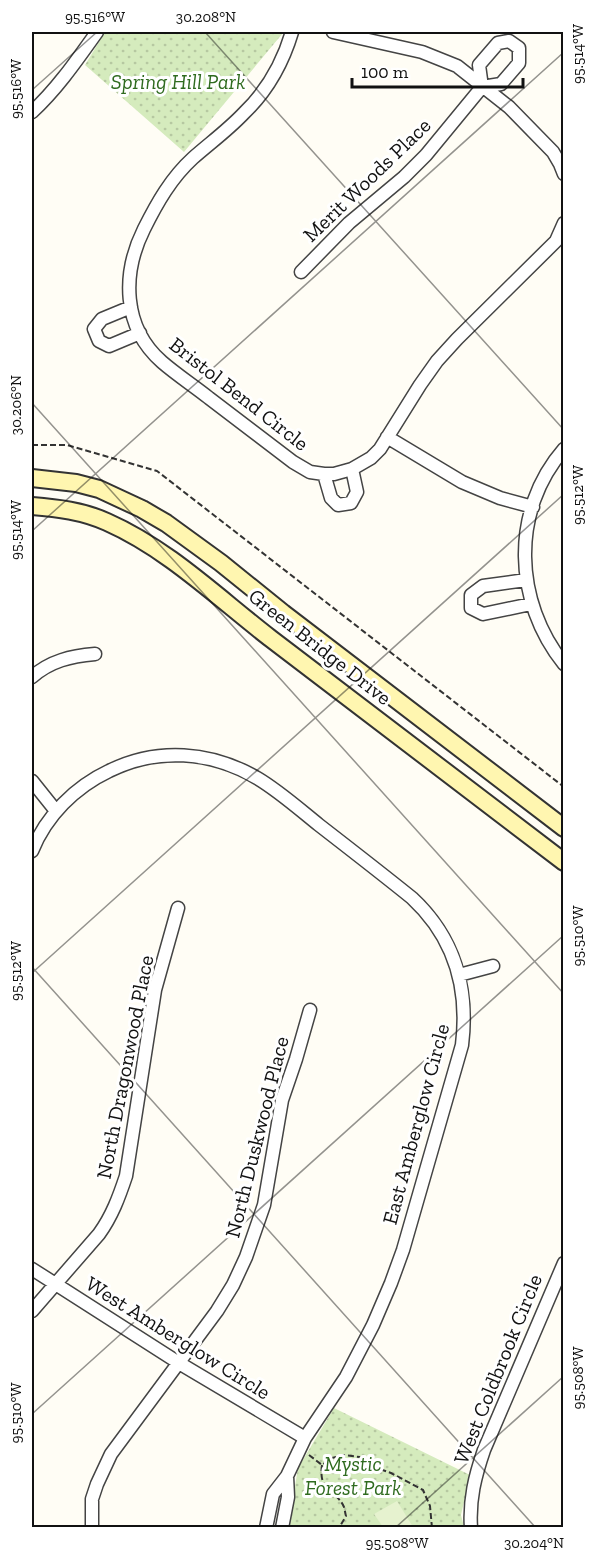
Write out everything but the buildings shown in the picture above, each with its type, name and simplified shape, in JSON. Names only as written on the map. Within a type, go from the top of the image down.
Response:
[{"type":"main road","name":"Green Bridge Drive","points":[[32,478],[76,483],[99,489],[166,523],[564,828]]},
{"type":"main road","name":"Green Bridge Drive","points":[[32,506],[70,510],[90,515],[151,546],[564,862]]},
{"type":"street","points":[[32,112],[79,58],[97,32]]},
{"type":"street","name":"Bristol Bend Circle","points":[[292,32],[278,67],[253,104],[188,163],[165,189],[136,244],[129,271],[129,287],[131,307],[140,333],[153,353],[293,462],[310,472],[334,474],[352,470],[371,458],[380,448],[437,361],[556,241],[564,223]]},
{"type":"street","points":[[333,32],[422,52],[457,66],[508,107],[553,152],[564,174]]},
{"type":"street","name":"Merit Woods Place","points":[[301,272],[339,232],[404,177],[482,87]]},
{"type":"street","name":"Bristol Bend Circle","points":[[131,307],[102,319],[94,329],[99,340],[109,346],[140,333]]},
{"type":"street","points":[[387,436],[462,482],[500,498],[533,507]]},
{"type":"street","points":[[564,449],[549,468],[537,492],[526,530],[524,548],[526,579],[531,604],[545,637],[564,664]]},
{"type":"street","name":"Bristol Bend Circle","points":[[324,474],[331,498],[338,506],[351,503],[357,492],[352,470]]},
{"type":"street","points":[[526,579],[483,586],[471,595],[471,608],[483,614],[531,604]]},
{"type":"street","points":[[32,677],[56,661],[78,655],[95,654]]},
{"type":"street","name":"East Amberglow Circle","points":[[56,812],[75,792],[88,783],[132,761],[164,755],[181,755],[197,756],[229,764],[271,788],[412,898],[426,911],[441,932],[449,946],[459,975],[464,999],[462,1044],[403,1250],[373,1325],[357,1357],[303,1443],[287,1476],[273,1494],[266,1527]]},
{"type":"street","points":[[32,781],[56,812],[47,823],[32,851]]},
{"type":"street","name":"North Dragonwood Place","points":[[32,1311],[99,1234],[118,1201],[126,1176],[155,990],[178,908]]},
{"type":"street","points":[[459,975],[493,966]]},
{"type":"street","name":"North Duskwood Place","points":[[92,1527],[92,1499],[111,1454],[217,1311],[233,1285],[253,1240],[268,1190],[282,1100],[310,1010]]},
{"type":"street","name":"West Coldbrook Circle","points":[[471,1527],[473,1484],[484,1450],[564,1263]]},
{"type":"street","name":"West Amberglow Circle","points":[[32,1269],[303,1443]]},
{"type":"street","name":"East Amberglow Circle","points":[[282,1527],[288,1497],[287,1476]]},
{"type":"path","points":[[32,445],[67,445],[157,471],[564,787]]},
{"type":"path","points":[[303,1443],[322,1466]]},
{"type":"path","points":[[339,1527],[346,1516],[344,1505],[328,1490],[321,1475],[322,1466],[332,1458],[343,1455],[360,1457],[423,1490],[430,1506],[432,1527]]},
{"type":"green space","name":"Spring Hill Park","points":[[105,32],[283,33],[184,152],[85,65]]},
{"type":"green space","name":"Mystic Forest Park","points":[[334,1408],[470,1475],[461,1515],[464,1527],[288,1528],[298,1468]]},
{"type":"green space","points":[[397,1501],[413,1527],[383,1527],[374,1514]]}]
